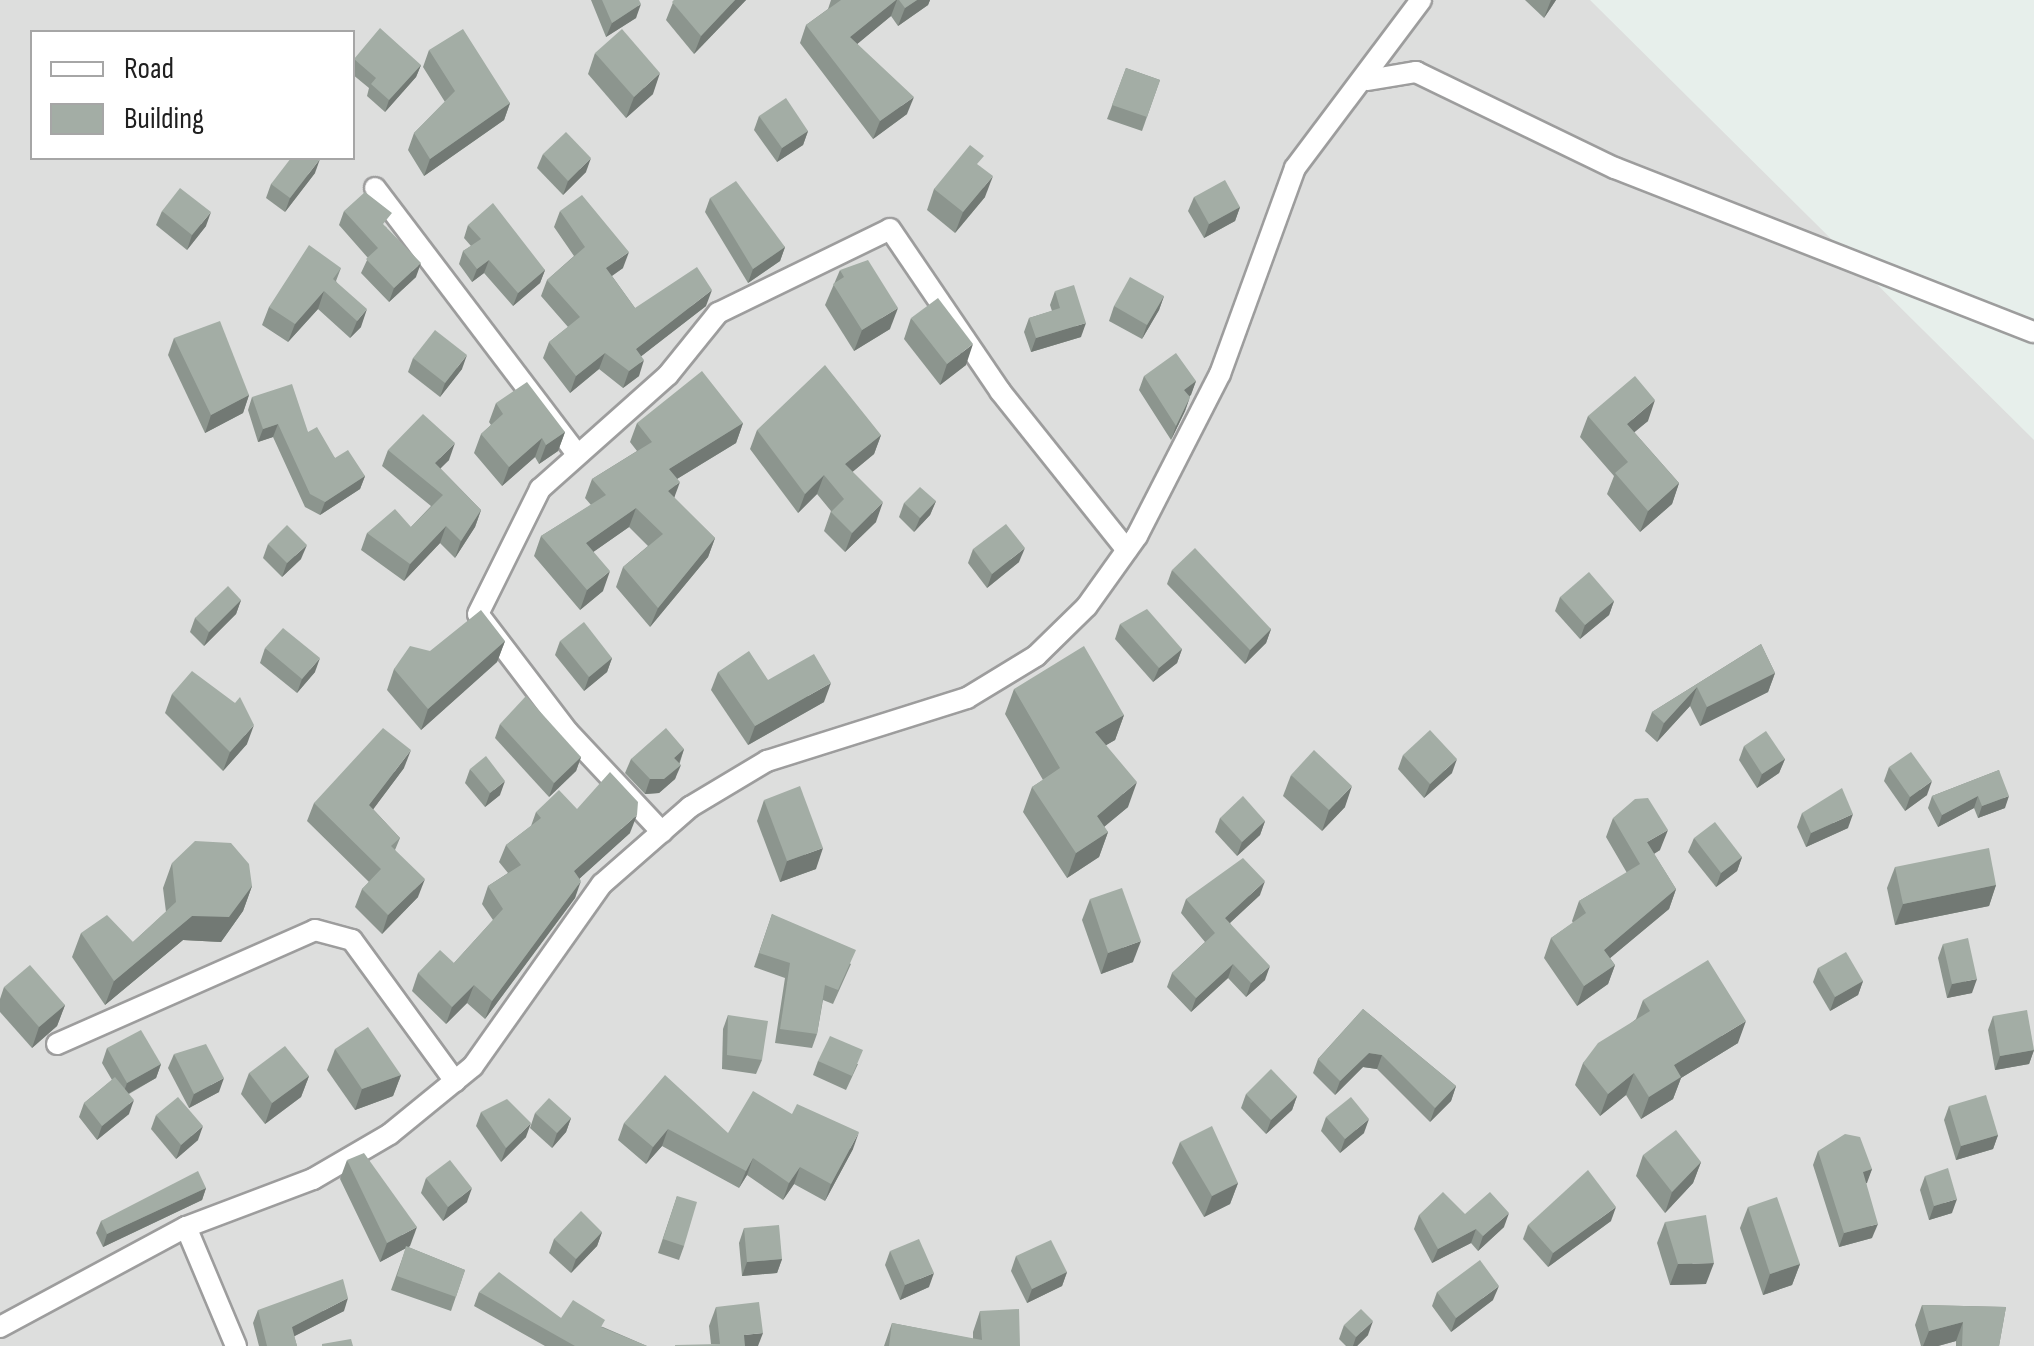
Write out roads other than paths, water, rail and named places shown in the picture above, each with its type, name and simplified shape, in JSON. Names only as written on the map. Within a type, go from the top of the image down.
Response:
[{"type":"street","points":[[0,1327],[186,1227],[313,1179],[454,1081],[602,884],[662,832],[767,760],[994,682],[1088,606],[1126,550],[1220,374],[1295,168],[1368,80],[1422,0]]},
{"type":"street","points":[[1368,80],[1416,72],[1614,168],[2034,332]]},
{"type":"street","points":[[375,188],[574,450]]},
{"type":"street","points":[[662,832],[568,732],[478,614],[540,489],[574,450],[668,375],[718,314],[890,228],[1000,391],[1126,550]]},
{"type":"street","points":[[57,1044],[316,930],[352,940],[454,1081]]},
{"type":"street","points":[[186,1227],[236,1346]]}]
